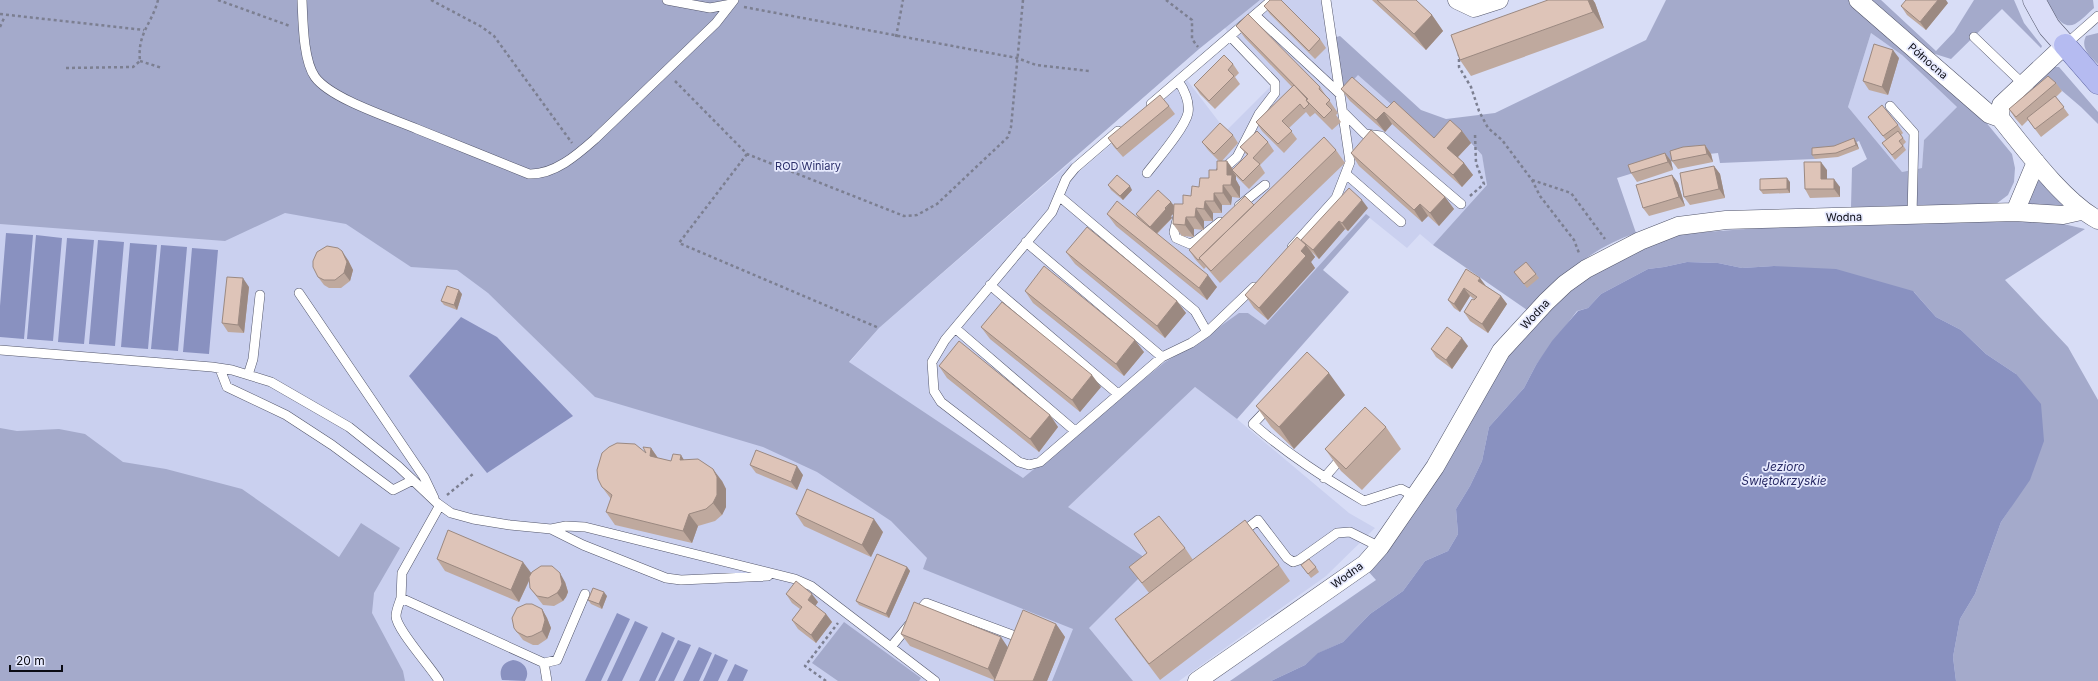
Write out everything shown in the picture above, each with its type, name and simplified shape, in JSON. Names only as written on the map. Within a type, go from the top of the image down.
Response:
[{"type":"main road","points":[[2065,45],[2098,83]]},
{"type":"street","points":[[1457,0],[1474,8],[1499,0]]},
{"type":"street","name":"Północna","points":[[1858,0],[1989,114],[2000,118]]},
{"type":"street","points":[[2034,0],[2049,27],[2065,45],[2001,105],[2000,118],[2036,162],[2081,211],[2098,220]]},
{"type":"street","points":[[2015,212],[2036,162]]},
{"type":"street","name":"Wodna","points":[[1197,681],[1365,564],[1380,547],[1434,467],[1501,351],[1546,302],[1565,284],[1586,269],[1614,253],[1678,226],[1726,220],[2015,212],[2063,214],[2081,211]]},
{"type":"lane","points":[[302,0],[308,60],[314,76],[321,83],[350,102],[530,174],[541,174],[579,153],[716,23],[733,2]]},
{"type":"lane","points":[[668,0],[710,8],[733,2]]},
{"type":"lane","points":[[1141,112],[1272,0]]},
{"type":"lane","points":[[1286,254],[1336,198],[1350,162],[1326,0]]},
{"type":"lane","points":[[1255,15],[1340,94]]},
{"type":"lane","points":[[2065,45],[2098,16]]},
{"type":"lane","points":[[1216,176],[1237,156],[1259,114],[1275,93],[1275,83],[1230,36]]},
{"type":"lane","points":[[1974,37],[2023,84]]},
{"type":"lane","points":[[1147,173],[1181,127],[1188,113],[1187,99],[1178,81]]},
{"type":"lane","points":[[1890,106],[1914,133],[1912,215]]},
{"type":"lane","points":[[1343,112],[1365,134],[1381,136],[1461,204]]},
{"type":"lane","points":[[1123,127],[1075,168],[1066,178],[1052,212],[955,328],[932,362],[934,390],[941,402],[1019,462],[1029,465],[1040,462],[1162,357],[1191,343],[1207,332],[1259,282]]},
{"type":"lane","points":[[1346,174],[1401,222]]},
{"type":"lane","points":[[1183,210],[1176,218],[1174,232],[1176,238],[1190,244],[1196,241],[1265,185]]},
{"type":"lane","points":[[1059,196],[1195,311],[1207,332]]},
{"type":"lane","points":[[1026,242],[1162,357]]},
{"type":"lane","points":[[990,285],[1118,394]]},
{"type":"lane","points":[[299,293],[424,477],[438,504]]},
{"type":"lane","points":[[248,375],[253,359],[260,295]]},
{"type":"lane","points":[[955,328],[1075,431]]},
{"type":"lane","points":[[0,350],[220,368],[271,382],[349,427],[398,466],[438,504],[451,513],[473,519],[551,529],[566,526],[585,528],[796,579],[811,586],[935,681]]},
{"type":"lane","points":[[220,368],[227,387],[239,395],[286,415],[332,445],[393,490],[413,480]]},
{"type":"lane","points":[[1279,397],[1253,424],[1289,454],[1324,478],[1364,501],[1401,489],[1414,496]]},
{"type":"lane","points":[[1324,478],[1348,451]]},
{"type":"lane","points":[[438,504],[402,573],[400,598],[396,617],[403,633],[433,670],[439,681]]},
{"type":"lane","points":[[1234,539],[1258,520],[1287,558],[1293,562],[1299,560],[1337,533],[1350,532],[1380,547]]},
{"type":"lane","points":[[551,529],[583,545],[666,578],[681,580],[779,576]]},
{"type":"lane","points":[[400,598],[544,663],[557,660],[585,594]]},
{"type":"lane","points":[[891,647],[926,603],[1018,637]]},
{"type":"lane","points":[[544,663],[547,681]]},
{"type":"path","points":[[140,61],[138,47],[144,30],[155,12],[158,0]]},
{"type":"path","points":[[218,0],[304,31]]},
{"type":"path","points":[[431,0],[482,27],[494,36],[579,153]]},
{"type":"path","points":[[896,37],[903,0]]},
{"type":"path","points":[[666,72],[747,154],[904,216],[917,215],[937,204],[1008,137],[1011,127],[1023,0]]},
{"type":"path","points":[[1166,0],[1192,20],[1192,39],[1199,50]]},
{"type":"path","points":[[733,2],[896,37],[1017,58],[1036,65],[1089,71]]},
{"type":"path","points":[[0,14],[5,16],[144,30]]},
{"type":"path","points":[[0,27],[5,16]]},
{"type":"path","points":[[1459,49],[1459,67],[1471,87],[1479,111],[1488,128],[1502,140],[1532,180],[1540,196],[1574,240],[1586,269]]},
{"type":"path","points":[[66,68],[133,67],[140,61]]},
{"type":"path","points":[[140,61],[162,68]]},
{"type":"path","points":[[1461,204],[1484,184],[1476,162],[1475,134]]},
{"type":"path","points":[[747,154],[679,243],[879,328]]},
{"type":"path","points":[[1532,180],[1571,193],[1598,228],[1614,253]]},
{"type":"path","points":[[457,487],[473,474]]},
{"type":"path","points":[[826,681],[805,666],[846,613]]},
{"type":"shaded area","points":[[1260,0],[1326,0],[1340,93],[1357,74],[1459,132],[1482,155],[1488,185],[1433,245],[1420,234],[1407,248],[1366,215],[1265,326],[1248,313],[1068,507],[1195,387],[1237,419],[1349,513],[1375,528],[1326,576],[1179,681],[0,681],[0,116],[849,363],[879,328],[1071,162],[1080,171],[1187,80],[1226,131],[1274,83],[1230,36],[1225,28]]},
{"type":"shaded area","points":[[1871,33],[1902,55],[1957,107],[1924,140],[1922,168],[1902,172],[1848,107]]},
{"type":"green space","name":"ROD Winiary","points":[[0,0],[1260,0],[1199,49],[879,328],[849,362],[1023,478],[1165,362],[1194,345],[1239,313],[1248,313],[1265,325],[1366,214],[1370,217],[1323,270],[1349,292],[1237,419],[1195,387],[1068,507],[1156,565],[1138,579],[1089,628],[1133,681],[1052,681],[1073,629],[923,569],[927,558],[891,521],[817,472],[763,447],[595,397],[488,293],[457,270],[411,267],[346,224],[285,213],[225,241],[0,224]]},
{"type":"green space","points":[[1666,0],[1849,0],[1980,115],[2012,154],[2015,168],[2014,182],[2008,195],[1996,204],[1851,207],[1852,168],[1867,159],[1859,141],[1815,159],[1720,163],[1718,153],[1689,156],[1617,178],[1636,233],[1605,246],[1591,255],[1551,286],[1527,310],[1433,245],[1487,185],[1482,155],[1471,143],[1443,150],[1358,75],[1340,94],[1333,38],[1340,36],[1421,110],[1446,119],[1495,113],[1646,40]],"holes":[[[1871,33],[1902,55],[1957,107],[1924,140],[1922,168],[1902,172],[1848,107]]]},
{"type":"green space","points":[[1869,0],[1881,0],[1936,51],[1954,32],[1974,0],[2014,0],[2024,23],[2042,46],[2041,48],[2002,9],[1951,59],[1932,53]]},
{"type":"green space","points":[[2047,0],[2093,0],[2094,8],[2078,22],[2070,25],[2061,22],[2057,18]]},
{"type":"green space","points":[[2098,33],[2098,64],[2087,52],[2084,40],[2086,36]]},
{"type":"green space","points":[[2054,67],[2059,67],[2098,112],[2098,124],[2054,84],[2015,107],[2019,99]]},
{"type":"green space","points":[[2041,180],[2063,203],[2061,208],[2029,206],[2027,203],[2036,182]]},
{"type":"green space","points":[[1993,220],[2046,220],[2085,229],[2005,280],[2068,347],[2098,400],[2098,681],[1956,681],[1953,657],[1960,619],[1975,594],[2001,522],[2011,507],[2016,374],[1986,354],[1961,330],[1936,317],[1914,292],[1774,266],[1742,268],[1718,263],[1687,262],[1648,269],[1601,294],[1588,308],[1577,311],[1536,365],[1524,388],[1489,427],[1482,461],[1470,486],[1456,509],[1458,534],[1448,551],[1425,561],[1403,591],[1370,614],[1343,642],[1319,653],[1305,665],[1271,681],[1230,681],[1376,580],[1368,571],[1509,353],[1551,307],[1596,270],[1628,254],[1680,234],[1772,227]]},
{"type":"green space","points":[[0,428],[17,431],[59,429],[85,434],[123,462],[166,469],[242,489],[339,557],[361,523],[400,548],[374,593],[372,613],[403,671],[405,681],[0,681]]},
{"type":"green space","points":[[844,622],[921,678],[919,681],[838,681],[812,663]]},
{"type":"water","points":[[6,233],[33,235],[24,339],[0,337],[0,306]]},
{"type":"water","points":[[36,235],[62,238],[53,341],[27,339]]},
{"type":"water","points":[[67,238],[94,240],[84,344],[58,342]]},
{"type":"water","points":[[98,240],[124,242],[115,346],[89,344]]},
{"type":"water","points":[[130,243],[157,245],[148,349],[121,347]]},
{"type":"water","points":[[161,245],[187,247],[178,351],[151,349]]},
{"type":"water","points":[[192,248],[218,250],[209,354],[183,352]]},
{"type":"water","name":"Jezioro Świętokrzyskie","points":[[1687,262],[1718,263],[1742,268],[1774,266],[1836,269],[1913,291],[1936,317],[1961,330],[1986,354],[2016,374],[2041,404],[2044,441],[2030,480],[2001,522],[1975,594],[1960,619],[1953,657],[1956,681],[1271,681],[1305,665],[1318,653],[1343,642],[1370,614],[1403,591],[1425,561],[1448,551],[1458,534],[1456,509],[1470,486],[1482,461],[1489,427],[1524,388],[1536,365],[1552,341],[1578,311],[1588,308],[1601,294],[1648,269]]},
{"type":"water","points":[[461,317],[497,337],[573,416],[487,473],[409,376]]},
{"type":"water","points":[[617,613],[630,619],[601,681],[585,681]]},
{"type":"water","points":[[635,621],[648,627],[622,681],[607,681]]},
{"type":"water","points":[[662,632],[675,638],[655,681],[639,681]]},
{"type":"water","points":[[678,640],[691,645],[674,681],[658,681]]},
{"type":"water","points":[[699,647],[712,653],[699,681],[683,681]]},
{"type":"water","points":[[715,654],[728,660],[718,681],[703,681]]},
{"type":"water","points":[[513,660],[523,664],[527,670],[527,677],[525,681],[502,680],[502,667],[509,661]]},
{"type":"water","points":[[735,664],[748,670],[743,681],[727,681]]},
{"type":"building","points":[[1270,0],[1281,0],[1320,39],[1309,51],[1264,6]]},
{"type":"building","points":[[1377,0],[1416,0],[1432,15],[1414,34]]},
{"type":"building","points":[[1548,0],[1588,0],[1593,12],[1460,60],[1451,35]]},
{"type":"building","points":[[1906,0],[1938,0],[1920,22],[1901,6]]},
{"type":"building","points":[[1248,14],[1320,87],[1319,89],[1330,100],[1326,104],[1332,110],[1324,118],[1306,100],[1308,99],[1236,26]]},
{"type":"building","points":[[1874,44],[1893,50],[1882,87],[1863,81]]},
{"type":"building","points":[[1224,55],[1233,64],[1228,70],[1234,76],[1209,101],[1194,85]]},
{"type":"building","points":[[2048,76],[2056,83],[2016,117],[2009,109]]},
{"type":"building","points":[[1352,77],[1387,108],[1394,101],[1434,138],[1450,120],[1462,131],[1447,148],[1464,163],[1453,175],[1384,112],[1376,120],[1341,89]]},
{"type":"building","points":[[1294,85],[1307,99],[1306,100],[1309,104],[1304,109],[1300,104],[1282,121],[1292,131],[1278,144],[1256,122]]},
{"type":"building","points":[[1160,95],[1169,106],[1117,149],[1108,138]]},
{"type":"building","points":[[2055,96],[2064,107],[2035,129],[2027,118]]},
{"type":"building","points":[[1882,105],[1898,125],[1883,136],[1868,117]]},
{"type":"building","points":[[1220,123],[1233,135],[1214,154],[1202,142]]},
{"type":"building","points":[[1371,130],[1445,197],[1430,213],[1420,204],[1414,210],[1351,153]]},
{"type":"building","points":[[1257,131],[1268,142],[1253,158],[1260,164],[1243,181],[1232,170],[1248,154],[1240,147]]},
{"type":"building","points":[[1898,131],[1903,138],[1899,141],[1903,146],[1892,155],[1882,143]]},
{"type":"building","points":[[1324,137],[1336,150],[1211,271],[1199,258]]},
{"type":"building","points":[[1854,138],[1856,145],[1836,153],[1812,155],[1812,148],[1834,146]]},
{"type":"building","points":[[1705,145],[1707,154],[1672,161],[1670,151],[1683,147]]},
{"type":"building","points":[[1665,153],[1668,162],[1631,173],[1628,165]]},
{"type":"building","points":[[1217,161],[1227,161],[1227,175],[1232,175],[1231,185],[1223,185],[1223,193],[1214,193],[1214,201],[1205,201],[1204,209],[1196,208],[1195,217],[1186,217],[1185,225],[1173,224],[1174,204],[1183,204],[1183,195],[1191,196],[1192,186],[1199,187],[1200,178],[1209,178],[1209,170],[1217,170]]},
{"type":"building","points":[[1804,162],[1821,162],[1821,179],[1834,179],[1834,189],[1805,189]]},
{"type":"building","points":[[1714,166],[1719,189],[1684,197],[1680,173]]},
{"type":"building","points":[[1117,175],[1130,186],[1120,196],[1108,185]]},
{"type":"building","points":[[1672,175],[1679,197],[1643,208],[1636,185]]},
{"type":"building","points":[[1787,178],[1787,189],[1760,190],[1760,179]]},
{"type":"building","points":[[1349,188],[1362,200],[1342,223],[1339,221],[1313,250],[1301,240]]},
{"type":"building","points":[[1158,190],[1171,202],[1150,227],[1136,214]]},
{"type":"building","points":[[1245,196],[1254,205],[1198,260],[1189,250]]},
{"type":"building","points":[[1117,201],[1208,275],[1199,288],[1107,214]]},
{"type":"building","points":[[1087,227],[1177,301],[1157,326],[1066,252]]},
{"type":"building","points":[[1297,237],[1306,245],[1301,251],[1306,256],[1259,308],[1245,295]]},
{"type":"building","points":[[327,246],[338,248],[342,251],[347,262],[344,273],[335,280],[324,280],[318,277],[313,267],[313,261],[317,252]]},
{"type":"building","points":[[1526,262],[1536,274],[1524,284],[1514,272]]},
{"type":"building","points":[[1044,266],[1135,340],[1116,364],[1025,291]]},
{"type":"building","points":[[1466,269],[1480,278],[1478,281],[1501,296],[1482,324],[1464,312],[1472,299],[1474,300],[1477,297],[1464,288],[1454,304],[1448,300]]},
{"type":"building","points":[[227,277],[243,278],[238,325],[222,323]]},
{"type":"building","points":[[447,286],[459,290],[454,305],[441,301]]},
{"type":"building","points":[[1002,302],[1092,375],[1072,400],[981,327]]},
{"type":"building","points":[[1447,327],[1462,338],[1446,360],[1431,349]]},
{"type":"building","points":[[959,341],[1050,415],[1030,439],[939,366]]},
{"type":"building","points":[[1307,352],[1329,373],[1279,427],[1256,406]]},
{"type":"building","points":[[1365,407],[1386,427],[1346,469],[1325,449]]},
{"type":"building","points":[[617,443],[635,444],[646,453],[643,447],[651,448],[650,456],[671,461],[673,454],[681,455],[680,460],[698,459],[713,469],[717,477],[717,495],[713,503],[706,509],[689,514],[683,531],[606,512],[612,495],[602,487],[598,479],[597,470],[602,453]]},
{"type":"building","points":[[756,450],[797,466],[791,482],[750,465]]},
{"type":"building","points":[[807,489],[874,519],[862,545],[796,514]]},
{"type":"building","points":[[1159,516],[1185,548],[1142,583],[1129,567],[1147,553],[1134,534]]},
{"type":"building","points":[[1245,520],[1279,565],[1149,664],[1115,619]]},
{"type":"building","points":[[448,530],[523,562],[511,590],[437,559]]},
{"type":"building","points":[[877,554],[907,567],[886,614],[856,601]]},
{"type":"building","points":[[1309,559],[1316,567],[1308,574],[1301,565]]},
{"type":"building","points":[[541,566],[552,566],[560,573],[562,584],[560,589],[557,593],[548,598],[537,596],[530,588],[529,577],[532,572]]},
{"type":"building","points":[[796,581],[812,594],[808,600],[826,614],[811,635],[792,620],[802,607],[786,594]]},
{"type":"building","points":[[593,588],[604,592],[599,604],[588,600]]},
{"type":"building","points":[[914,602],[1001,637],[988,669],[901,634]]},
{"type":"building","points":[[526,604],[532,604],[542,609],[545,620],[542,631],[527,637],[517,632],[514,628],[512,618],[517,608]]},
{"type":"building","points":[[1023,610],[1056,624],[1033,681],[994,681]]}]
